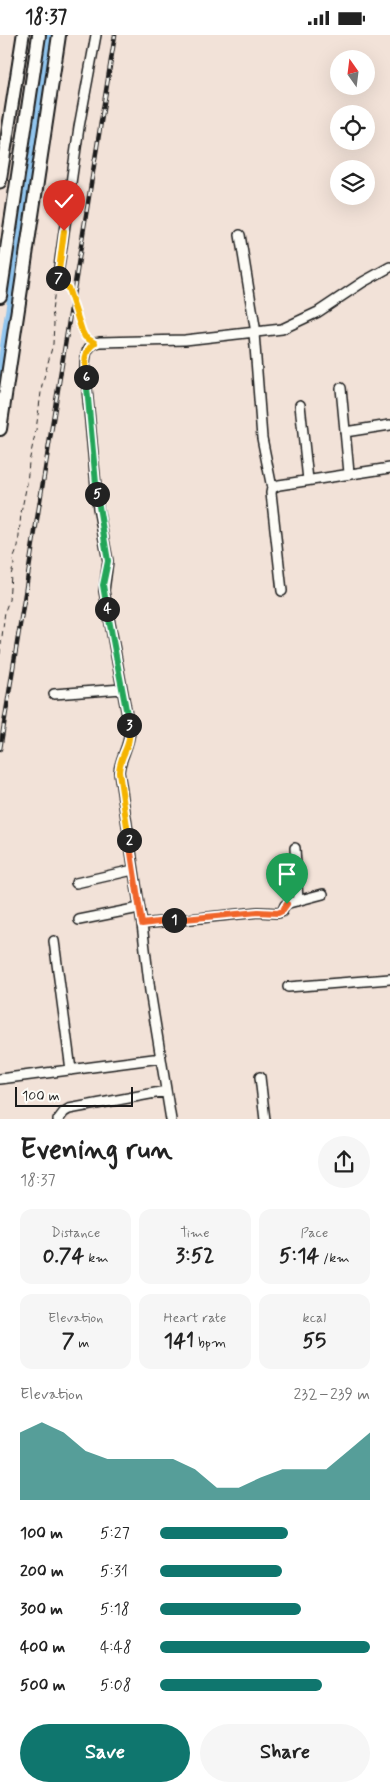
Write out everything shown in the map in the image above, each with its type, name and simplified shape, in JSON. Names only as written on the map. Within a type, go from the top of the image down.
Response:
[{"type":"highway","points":[[0,296],[38,35]]},
{"type":"highway","points":[[0,429],[59,35]]},
{"type":"main road","points":[[0,181],[23,35]]},
{"type":"street","points":[[57,281],[79,127],[96,35]]},
{"type":"street","points":[[240,235],[255,333],[263,445],[272,488],[282,591]]},
{"type":"street","points":[[171,1119],[119,772],[120,762],[128,745],[128,721],[104,591],[108,561],[98,508],[85,367],[87,350],[95,343],[185,341],[282,329],[318,312],[363,282],[390,267]]},
{"type":"street","points":[[341,389],[349,473]]},
{"type":"street","points":[[300,405],[308,480]]},
{"type":"street","points":[[345,432],[390,425]]},
{"type":"street","points":[[272,488],[276,485],[390,467]]},
{"type":"street","points":[[54,693],[122,689]]},
{"type":"street","points":[[296,848],[298,901]]},
{"type":"street","points":[[76,883],[134,870]]},
{"type":"street","points":[[142,924],[258,912],[278,913],[287,904],[323,894]]},
{"type":"street","points":[[79,920],[139,909]]},
{"type":"street","points":[[54,941],[71,1070]]},
{"type":"street","points":[[288,987],[390,979]]},
{"type":"street","points":[[0,1079],[161,1058]]},
{"type":"street","points":[[260,1077],[265,1119]]},
{"type":"street","points":[[58,1119],[69,1109],[166,1091]]},
{"type":"path","points":[[0,654],[14,564],[13,560],[18,547],[20,513],[27,484],[42,385],[53,345],[54,323],[52,311],[57,281],[68,288],[82,331],[85,337],[95,343]]},
{"type":"waterway","points":[[0,376],[51,35]]},
{"type":"railway","points":[[0,749],[115,35]]},
{"type":"route","points":[[64,231],[57,281],[68,288],[82,331],[85,337],[95,343],[87,350],[85,367],[98,508],[108,561],[103,585],[130,731],[128,745],[120,762],[119,772],[142,924],[258,912],[278,913],[287,904]]}]
